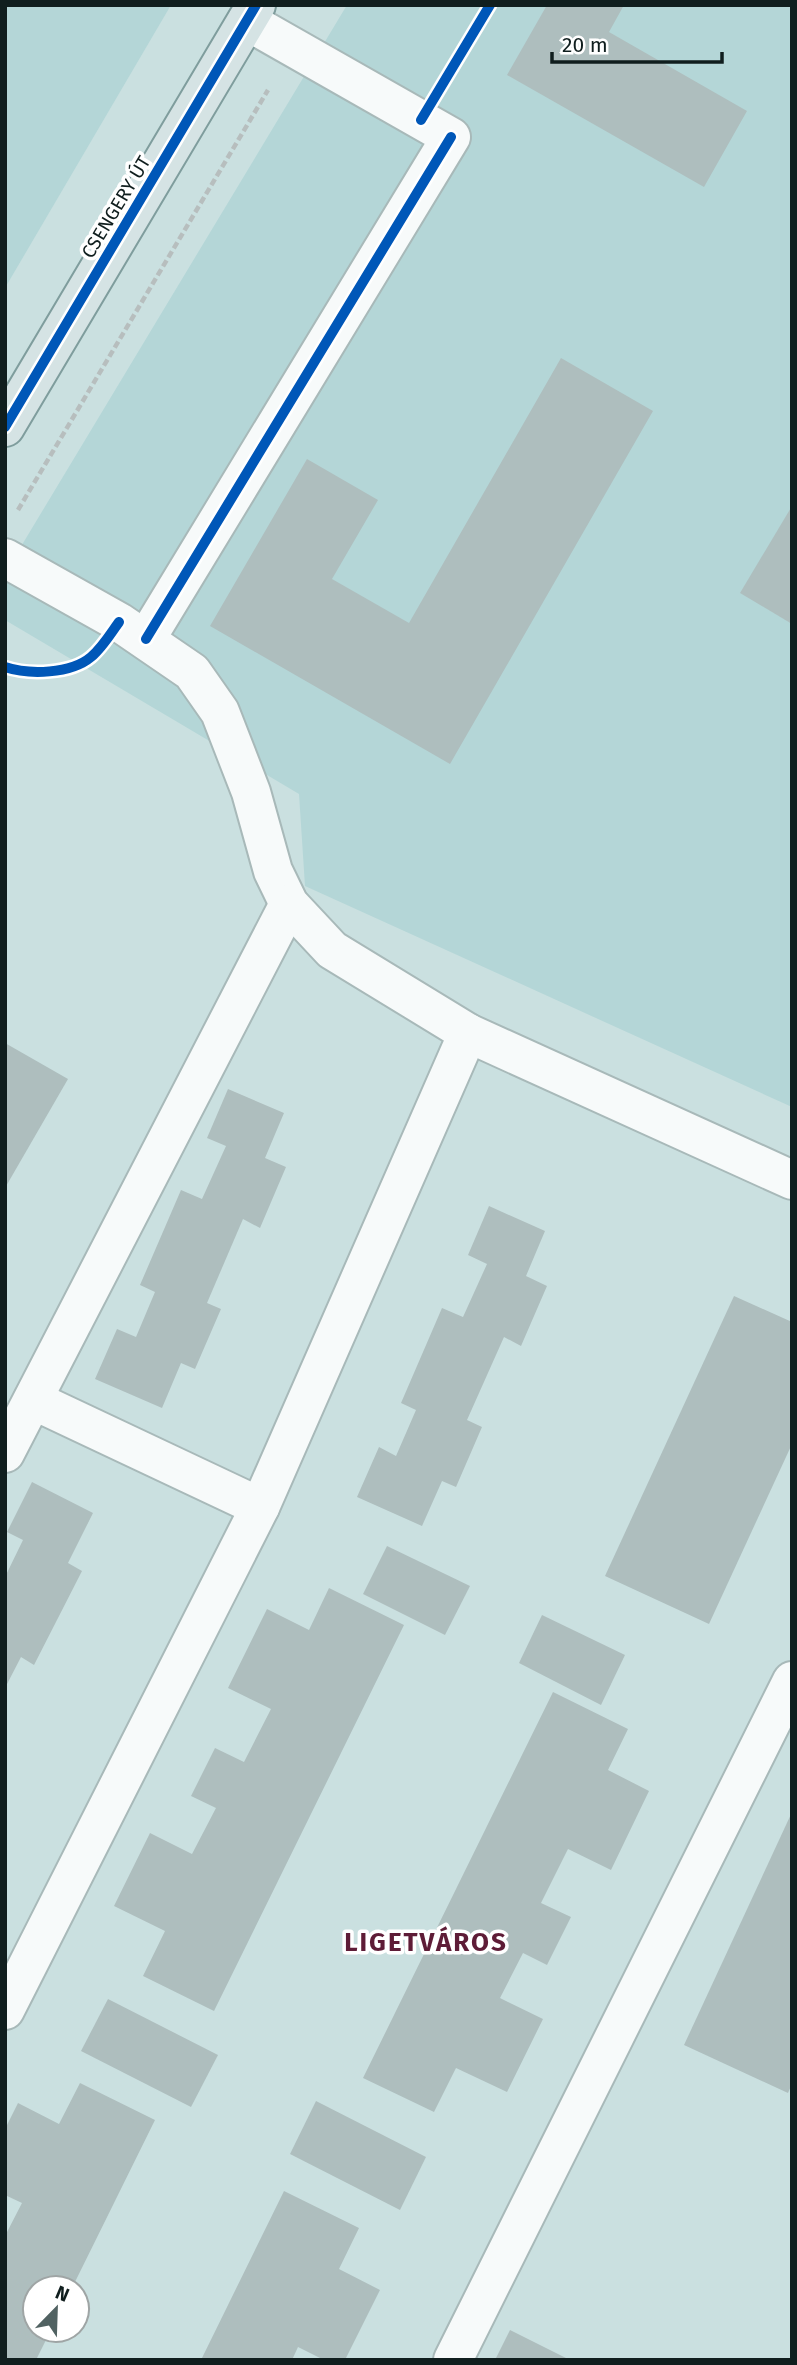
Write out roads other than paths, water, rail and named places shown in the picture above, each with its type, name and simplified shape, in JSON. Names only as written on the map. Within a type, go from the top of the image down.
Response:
[{"type":"main road","name":"CSENGERY ÚT","points":[[5,427],[251,13]]},
{"type":"lane","points":[[146,639],[451,137],[294,47],[251,13]]},
{"type":"lane","points":[[5,558],[146,639],[192,672],[220,712],[251,792],[273,871],[289,904],[332,950],[468,1033],[792,1180]]},
{"type":"lane","points":[[5,1453],[289,904]]},
{"type":"lane","points":[[5,2010],[260,1507],[468,1033]]},
{"type":"lane","points":[[33,1400],[260,1507]]},
{"type":"lane","points":[[453,2360],[792,1681]]},
{"type":"district","name":"LIGETVÁROS","points":[[426,1942]]}]
